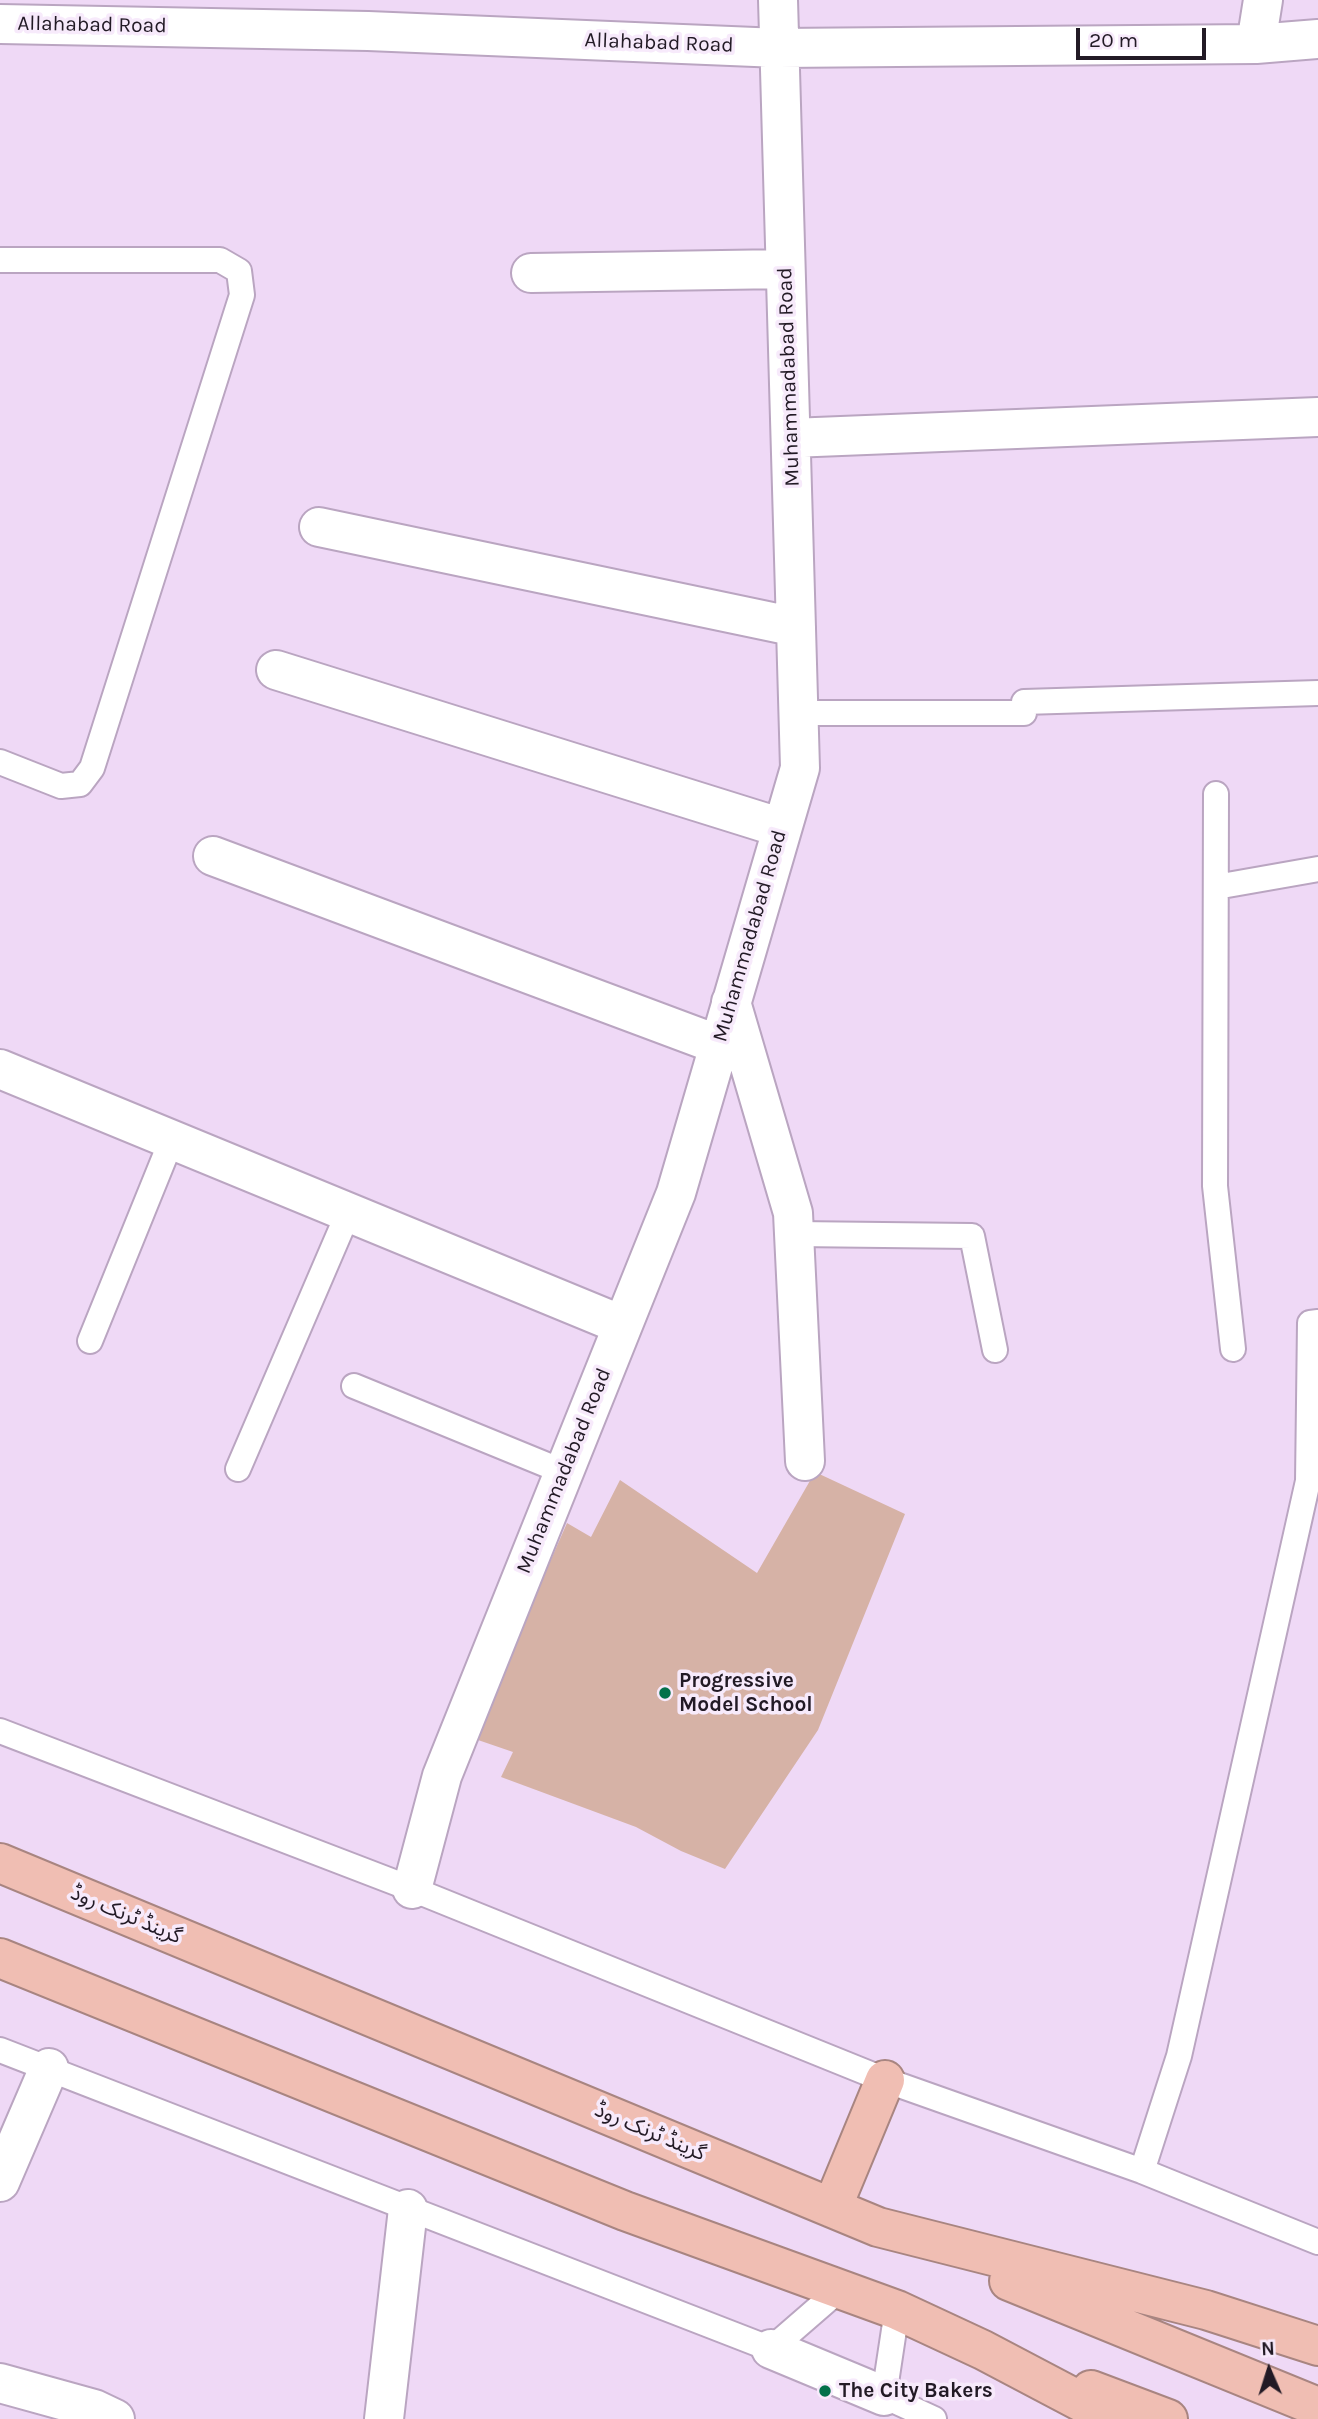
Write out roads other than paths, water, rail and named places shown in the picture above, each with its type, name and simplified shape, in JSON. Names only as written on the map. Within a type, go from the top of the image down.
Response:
[{"type":"highway","name":"گرینڈ ٹرنک روڈ","points":[[0,1863],[878,2227],[1206,2310],[1318,2346]]},
{"type":"highway","points":[[0,1958],[625,2211],[897,2310],[983,2350],[1114,2419]]},
{"type":"highway","points":[[832,2208],[885,2080]]},
{"type":"highway","points":[[878,2227],[1318,2407]]},
{"type":"highway","points":[[983,2350],[1168,2419]]},
{"type":"street","name":"Muhammadabad Road","points":[[412,1889],[442,1776],[676,1193],[800,768],[778,0]]},
{"type":"street","points":[[1255,44],[1264,0]]},
{"type":"street","name":"Allahabad Road","points":[[0,24],[211,14],[368,30],[779,48],[1255,44],[1318,39]]},
{"type":"street","points":[[531,274],[785,270]]},
{"type":"street","points":[[791,438],[1318,417]]},
{"type":"street","points":[[319,527],[796,627]]},
{"type":"street","points":[[276,670],[782,828]]},
{"type":"street","points":[[213,856],[719,1045]]},
{"type":"street","points":[[731,1002],[793,1213],[805,1461]]},
{"type":"street","points":[[0,1069],[622,1325]]},
{"type":"street","points":[[0,2182],[49,2068]]},
{"type":"street","points":[[384,2419],[408,2208]]},
{"type":"street","points":[[771,2349],[884,2396]]},
{"type":"street","points":[[0,2383],[94,2409],[115,2419]]},
{"type":"lane","points":[[0,260],[220,260],[239,271],[242,295],[92,768],[80,784],[61,786],[0,762]]},
{"type":"lane","points":[[798,713],[1024,713],[1024,702],[1318,693]]},
{"type":"lane","points":[[1216,794],[1215,1186],[1233,1349]]},
{"type":"lane","points":[[1216,887],[1318,869]]},
{"type":"lane","points":[[90,1341],[172,1139]]},
{"type":"lane","points":[[238,1469],[349,1212]]},
{"type":"lane","points":[[794,1234],[971,1236],[995,1350]]},
{"type":"lane","points":[[1142,2171],[1179,2056],[1308,1481],[1310,1323],[1318,1322]]},
{"type":"lane","points":[[354,1386],[564,1472]]},
{"type":"lane","points":[[0,1731],[412,1889],[885,2080],[1142,2171],[1318,2242]]},
{"type":"lane","points":[[0,2050],[771,2349],[838,2290]]},
{"type":"lane","points":[[897,2310],[884,2396],[934,2419]]},
{"type":"place","name":"Progressive Model School","points":[[665,1693]]},
{"type":"place","name":"The City Bakers","points":[[825,2391]]}]
